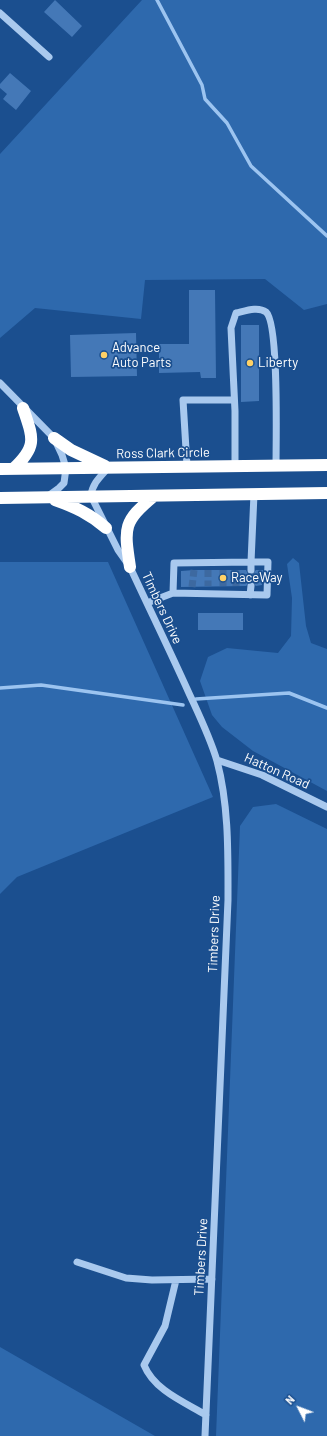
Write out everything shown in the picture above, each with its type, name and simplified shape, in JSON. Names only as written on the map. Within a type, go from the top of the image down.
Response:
[{"type":"highway","points":[[13,469],[24,458],[31,443],[32,437],[23,408]]},
{"type":"highway","points":[[54,438],[70,450],[108,468]]},
{"type":"highway","name":"Ross Clark Circle","points":[[0,469],[327,465]]},
{"type":"highway","points":[[0,498],[327,493]]},
{"type":"highway","points":[[130,566],[126,539],[127,528],[136,511],[154,496]]},
{"type":"highway","points":[[47,497],[77,507],[91,515],[106,528]]},
{"type":"street","points":[[0,13],[49,57]]},
{"type":"street","points":[[235,466],[231,328],[233,318],[236,313],[260,309],[265,311],[271,320],[274,344],[276,466]]},
{"type":"street","points":[[0,383],[54,438],[66,468],[64,483],[47,497]]},
{"type":"street","points":[[188,466],[183,400],[234,400]]},
{"type":"street","points":[[91,496],[91,489],[108,468]]},
{"type":"street","points":[[251,570],[254,494]]},
{"type":"street","name":"Timbers Drive","points":[[91,496],[118,550],[130,566],[204,727],[217,760],[222,786],[228,853],[228,900],[205,1436]]},
{"type":"street","points":[[222,562],[222,570]]},
{"type":"street","points":[[147,603],[173,593],[192,590],[223,590],[236,594],[267,595],[268,562],[222,562],[208,567],[194,567],[174,563],[173,593]]},
{"type":"street","points":[[236,562],[236,570]]},
{"type":"street","points":[[236,586],[236,594]]},
{"type":"street","points":[[250,595],[251,586]]},
{"type":"street","name":"Hatton Road","points":[[217,760],[262,775],[327,807]]},
{"type":"street","points":[[77,1262],[126,1278],[176,1280],[212,1279]]},
{"type":"street","points":[[176,1280],[165,1326],[144,1365],[148,1377],[162,1389],[206,1415]]},
{"type":"shaded area","points":[[142,0],[327,0],[327,304],[304,310],[265,279],[145,280],[141,319],[35,308],[0,338],[0,154]]},
{"type":"shaded area","points":[[293,558],[299,563],[306,626],[311,643],[327,649],[327,791],[253,751],[222,727],[212,715],[200,681],[208,657],[227,648],[278,653],[291,636],[292,598],[287,564]]},
{"type":"shaded area","points":[[0,562],[108,562],[213,797],[17,877],[0,894]]},
{"type":"shaded area","points":[[276,804],[327,829],[327,1436],[216,1436],[240,826],[253,807]]},
{"type":"shaded area","points":[[0,1347],[155,1436],[0,1436]]},
{"type":"building","points":[[55,0],[82,26],[72,37],[44,12]]},
{"type":"building","points":[[10,73],[31,91],[16,110],[3,99],[7,94],[0,88],[0,84]]},
{"type":"building","points":[[189,290],[215,290],[216,378],[201,378],[200,372],[159,373],[159,344],[189,344]]},
{"type":"building","name":"Liberty","points":[[241,325],[259,325],[259,401],[241,402]]},
{"type":"building","name":"Advance Auto Parts","points":[[136,333],[137,376],[71,377],[70,335]]},
{"type":"building","name":"RaceWay","points":[[246,570],[248,574],[251,575],[256,570],[263,570],[262,585],[256,586],[251,581],[246,586],[181,587],[181,571]]},
{"type":"building","points":[[198,613],[243,613],[243,630],[198,630]]},
{"type":"waterway","points":[[157,0],[202,85],[205,99],[227,123],[251,166],[327,236]]},
{"type":"waterway","points":[[0,688],[41,685],[183,705]]},
{"type":"waterway","points":[[196,699],[289,693],[327,708]]},
{"type":"tunnel","points":[[192,587],[194,570]]},
{"type":"tunnel","points":[[208,570],[208,586]]},
{"type":"tunnel","points":[[223,570],[223,586]]},
{"type":"tunnel","points":[[236,570],[236,586]]},
{"type":"tunnel","points":[[251,570],[251,586]]},
{"type":"place","name":"Advance Auto Parts","points":[[104,355]]},
{"type":"place","name":"Liberty","points":[[250,363]]},
{"type":"place","name":"RaceWay","points":[[223,578]]}]
